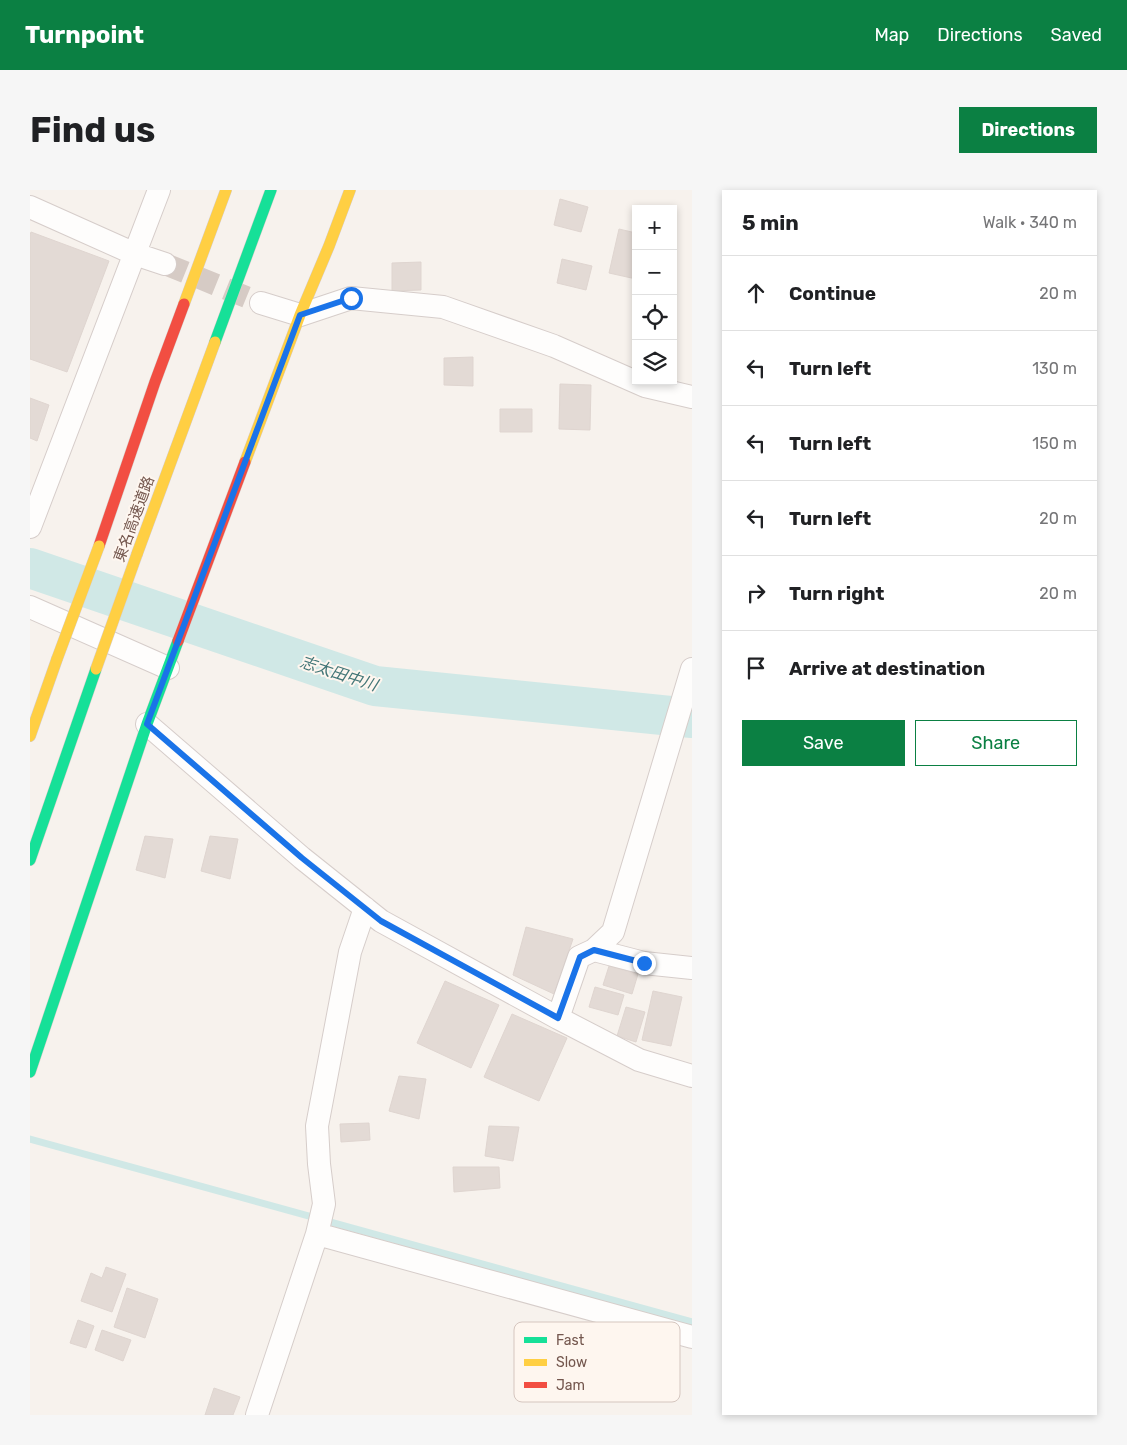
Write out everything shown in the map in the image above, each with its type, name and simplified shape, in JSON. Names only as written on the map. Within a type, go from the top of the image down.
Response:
[{"type":"main road","name":"東名高速道路","points":[[30,736],[99,546],[155,382],[226,190]]},
{"type":"main road","name":"東名高速道路","points":[[30,860],[137,554],[271,190]]},
{"type":"main road","points":[[30,1072],[147,724],[300,315],[330,246],[350,190]]},
{"type":"street","points":[[30,527],[159,190]]},
{"type":"street","points":[[30,207],[135,254],[164,264]]},
{"type":"street","points":[[261,304],[300,315],[351,298],[443,307],[554,346],[645,386],[692,397]]},
{"type":"street","points":[[30,607],[168,668]]},
{"type":"street","points":[[558,1018],[580,957],[594,950],[614,932],[692,669]]},
{"type":"street","points":[[147,724],[302,858],[381,921],[639,1060],[692,1076]]},
{"type":"street","points":[[257,1415],[317,1234],[324,1204],[317,1126],[350,952],[365,908]]},
{"type":"street","points":[[594,950],[644,963],[692,968]]},
{"type":"street","points":[[317,1234],[637,1322]]},
{"type":"building","points":[[560,199],[588,207],[581,232],[554,225]]},
{"type":"building","points":[[619,229],[632,232],[632,278],[609,273]]},
{"type":"building","points":[[31,232],[109,261],[67,372],[30,359]]},
{"type":"building","points":[[562,259],[592,266],[586,290],[557,283]]},
{"type":"building","points":[[421,262],[421,290],[392,291],[392,263]]},
{"type":"building","points":[[473,357],[473,386],[444,385],[444,358]]},
{"type":"building","points":[[560,384],[591,385],[590,430],[559,429]]},
{"type":"building","points":[[30,398],[49,405],[37,441],[30,438]]},
{"type":"building","points":[[500,409],[532,409],[532,432],[500,432]]},
{"type":"building","points":[[145,836],[173,839],[165,878],[136,870]]},
{"type":"building","points":[[210,836],[238,839],[230,879],[201,871]]},
{"type":"building","points":[[526,927],[573,939],[554,994],[513,975]]},
{"type":"building","points":[[609,966],[638,974],[632,994],[603,985]]},
{"type":"building","points":[[445,981],[499,1005],[471,1068],[417,1043]]},
{"type":"building","points":[[595,987],[624,995],[618,1015],[589,1007]]},
{"type":"building","points":[[653,991],[682,997],[671,1046],[642,1040]]},
{"type":"building","points":[[626,1007],[645,1012],[636,1042],[617,1036]]},
{"type":"building","points":[[512,1014],[567,1038],[539,1101],[484,1077]]},
{"type":"building","points":[[399,1076],[426,1079],[419,1119],[389,1111]]},
{"type":"building","points":[[369,1123],[370,1140],[341,1142],[340,1124]]},
{"type":"building","points":[[489,1126],[519,1127],[513,1161],[485,1156]]},
{"type":"building","points":[[453,1167],[499,1167],[500,1188],[454,1192]]},
{"type":"building","points":[[106,1267],[126,1274],[112,1312],[81,1301],[91,1273],[102,1278]]},
{"type":"building","points":[[127,1288],[158,1299],[145,1338],[114,1327]]},
{"type":"building","points":[[78,1320],[94,1326],[86,1348],[70,1343]]},
{"type":"building","points":[[102,1330],[131,1340],[123,1361],[95,1350]]},
{"type":"building","points":[[214,1388],[240,1397],[233,1415],[205,1415]]},
{"type":"waterway","name":"志太田中川","points":[[30,568],[375,686],[692,718]]},
{"type":"waterway","points":[[30,1139],[692,1322]]},
{"type":"tunnel","points":[[165,264],[261,303]]},
{"type":"traffic: fast","points":[[215,342],[271,190]]},
{"type":"traffic: fast","points":[[30,1072],[147,724],[178,641]]},
{"type":"traffic: fast","points":[[30,860],[96,669]]},
{"type":"traffic: slow","points":[[184,304],[226,190]]},
{"type":"traffic: slow","points":[[245,462],[300,315],[350,190]]},
{"type":"traffic: slow","points":[[137,554],[215,342]]},
{"type":"traffic: slow","points":[[57,659],[99,546]]},
{"type":"traffic: slow","points":[[96,669],[137,554]]},
{"type":"traffic: slow","points":[[30,736],[57,659]]},
{"type":"traffic: jam","points":[[99,546],[155,382],[184,304]]},
{"type":"traffic: jam","points":[[178,641],[245,462]]},
{"type":"route","points":[[351,298],[300,315],[147,724],[302,858],[381,921],[558,1018],[580,957],[594,950],[644,963]]}]
